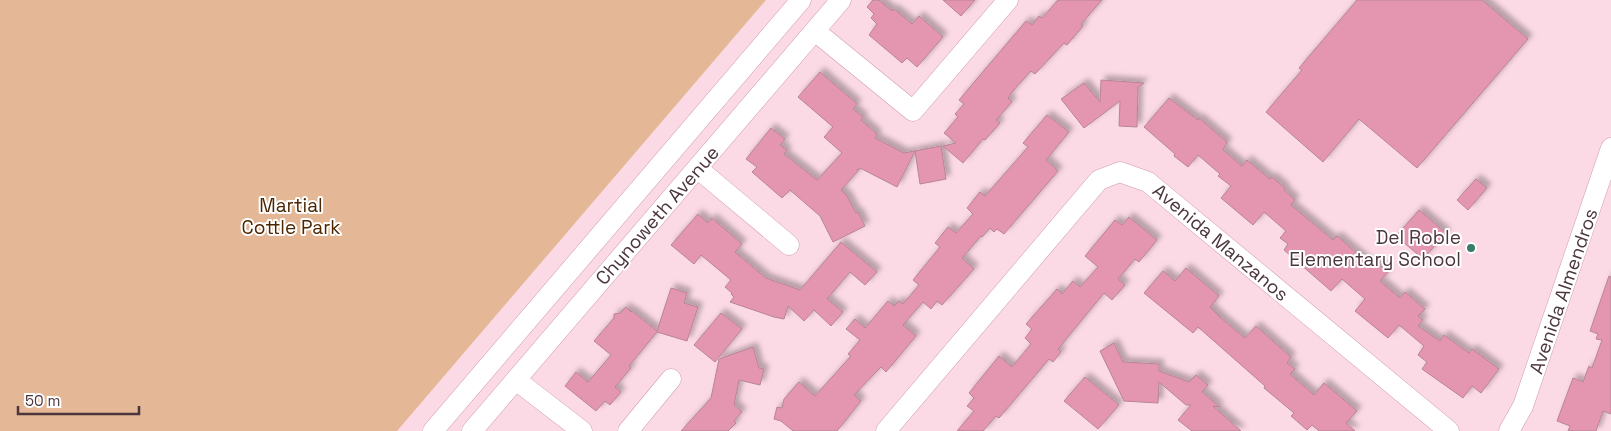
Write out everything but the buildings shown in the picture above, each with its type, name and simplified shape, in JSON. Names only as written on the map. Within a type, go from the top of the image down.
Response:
[{"type":"street","name":"Chynoweth Avenue","points":[[432,431],[801,0]]},
{"type":"street","name":"Chynoweth Avenue","points":[[472,431],[842,0]]},
{"type":"street","points":[[815,31],[912,111],[1008,0]]},
{"type":"street","name":"Avenida Almendros","points":[[1509,431],[1523,406],[1605,188],[1611,148]]},
{"type":"street","points":[[697,168],[789,245]]},
{"type":"street","name":"Avenida Manzanos","points":[[886,431],[1099,180],[1120,172],[1148,182],[1449,431]]},
{"type":"street","points":[[628,431],[671,379]]},
{"type":"street","points":[[516,380],[582,431]]},
{"type":"green space","name":"Martial Cottle Park","points":[[0,0],[766,0],[397,431],[0,431]]},
{"type":"place","name":"Del Roble Elementary School","points":[[1471,248]]}]
